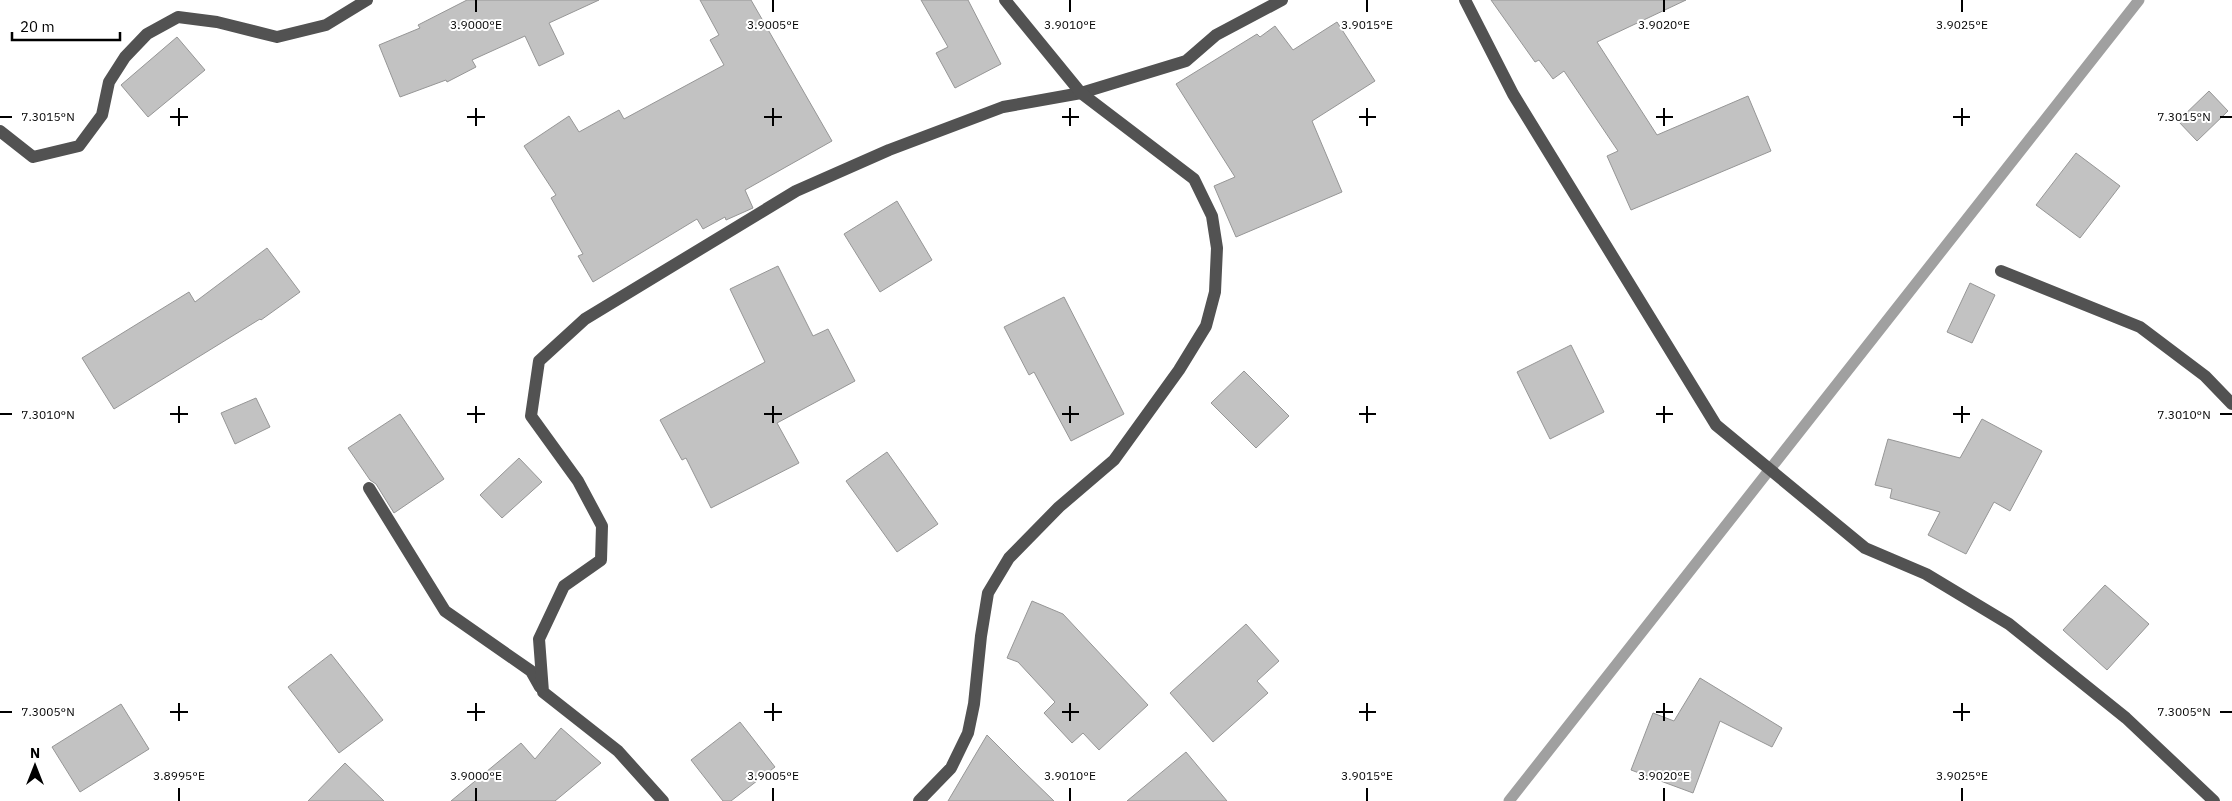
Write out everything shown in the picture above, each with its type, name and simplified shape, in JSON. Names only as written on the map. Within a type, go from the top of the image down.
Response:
[{"type":"street","points":[[0,131],[34,157],[79,146],[102,115],[109,82],[125,57],[147,34],[178,18],[217,22],[277,37],[326,25],[367,0]]},
{"type":"street","points":[[919,801],[952,768],[968,733],[974,704],[981,636],[988,593],[1008,558],[1059,507],[1114,460],[1179,370],[1206,326],[1215,292],[1217,248],[1212,216],[1194,179],[1081,93],[1005,0]]},
{"type":"street","points":[[543,692],[539,639],[564,586],[601,560],[602,526],[578,481],[531,416],[538,361],[586,319],[796,191],[888,150],[1003,107],[1081,93],[1186,61],[1216,35],[1282,0]]},
{"type":"street","points":[[1464,0],[1513,94],[1716,425],[1865,548],[1926,574],[2008,624],[2126,718],[2214,801]]},
{"type":"street","points":[[2001,271],[2140,327],[2205,376],[2232,404]]},
{"type":"street","points":[[369,488],[445,611],[531,672],[543,692],[618,751],[663,801]]},
{"type":"building","points":[[467,0],[599,0],[549,23],[564,54],[539,66],[525,36],[472,60],[476,67],[447,82],[446,80],[400,97],[379,45],[420,28],[418,25]]},
{"type":"building","points":[[700,0],[751,0],[832,141],[745,190],[753,208],[726,220],[725,217],[703,229],[697,219],[593,282],[578,256],[583,254],[551,198],[556,195],[524,146],[569,116],[579,132],[619,110],[624,119],[724,65],[710,40],[719,35]]},
{"type":"building","points":[[921,0],[968,0],[1001,64],[955,88],[936,53],[948,47]]},
{"type":"building","points":[[1491,0],[1686,0],[1597,42],[1657,135],[1748,96],[1771,151],[1631,210],[1607,156],[1618,151],[1564,71],[1553,79],[1539,60],[1535,62]]},
{"type":"building","points":[[1337,22],[1375,81],[1312,121],[1342,192],[1236,237],[1214,186],[1235,177],[1176,84],[1257,34],[1260,37],[1275,26],[1293,50]]},
{"type":"building","points":[[177,37],[205,70],[148,117],[121,85]]},
{"type":"building","points":[[2209,91],[2228,111],[2197,141],[2178,121]]},
{"type":"building","points":[[2076,153],[2120,186],[2080,238],[2036,205]]},
{"type":"building","points":[[897,201],[932,260],[880,292],[844,234]]},
{"type":"building","points":[[267,248],[300,292],[261,320],[114,409],[82,358],[189,292],[195,302]]},
{"type":"building","points":[[778,266],[813,336],[828,329],[855,381],[777,423],[799,463],[711,508],[686,458],[682,460],[660,420],[765,362],[730,289]]},
{"type":"building","points":[[1970,283],[1995,295],[1972,343],[1947,332]]},
{"type":"building","points":[[1064,297],[1124,414],[1071,441],[1034,372],[1029,375],[1004,327]]},
{"type":"building","points":[[1571,345],[1604,412],[1550,439],[1517,372]]},
{"type":"building","points":[[1244,371],[1289,416],[1256,448],[1211,403]]},
{"type":"building","points":[[256,398],[270,427],[235,444],[221,413]]},
{"type":"building","points":[[400,414],[444,479],[394,513],[376,484],[370,480],[348,448]]},
{"type":"building","points":[[1982,419],[2042,451],[2010,511],[1994,502],[1966,554],[1928,535],[1940,512],[1890,498],[1892,489],[1875,485],[1888,439],[1960,458]]},
{"type":"building","points":[[887,452],[938,524],[897,552],[846,481]]},
{"type":"building","points":[[519,458],[542,482],[502,518],[480,495]]},
{"type":"building","points":[[2105,585],[2149,624],[2107,670],[2063,630]]},
{"type":"building","points":[[1032,601],[1063,614],[1148,705],[1099,750],[1083,733],[1072,743],[1044,713],[1055,702],[1018,662],[1007,658]]},
{"type":"building","points":[[1246,624],[1279,661],[1257,681],[1268,693],[1213,742],[1170,693]]},
{"type":"building","points":[[331,654],[383,720],[339,753],[288,687]]},
{"type":"building","points":[[1700,678],[1782,728],[1772,747],[1720,721],[1693,793],[1631,770],[1653,713],[1674,721]]},
{"type":"building","points":[[121,704],[149,749],[80,792],[52,747]]},
{"type":"building","points":[[740,722],[775,767],[731,801],[723,801],[691,760]]},
{"type":"building","points":[[561,728],[601,763],[555,801],[451,801],[521,743],[535,759]]},
{"type":"building","points":[[987,735],[1021,769],[1054,801],[948,801]]},
{"type":"building","points":[[1186,752],[1227,801],[1127,801]]},
{"type":"building","points":[[345,763],[384,801],[308,801]]},
{"type":"waterway","points":[[1509,801],[2139,0]]}]
